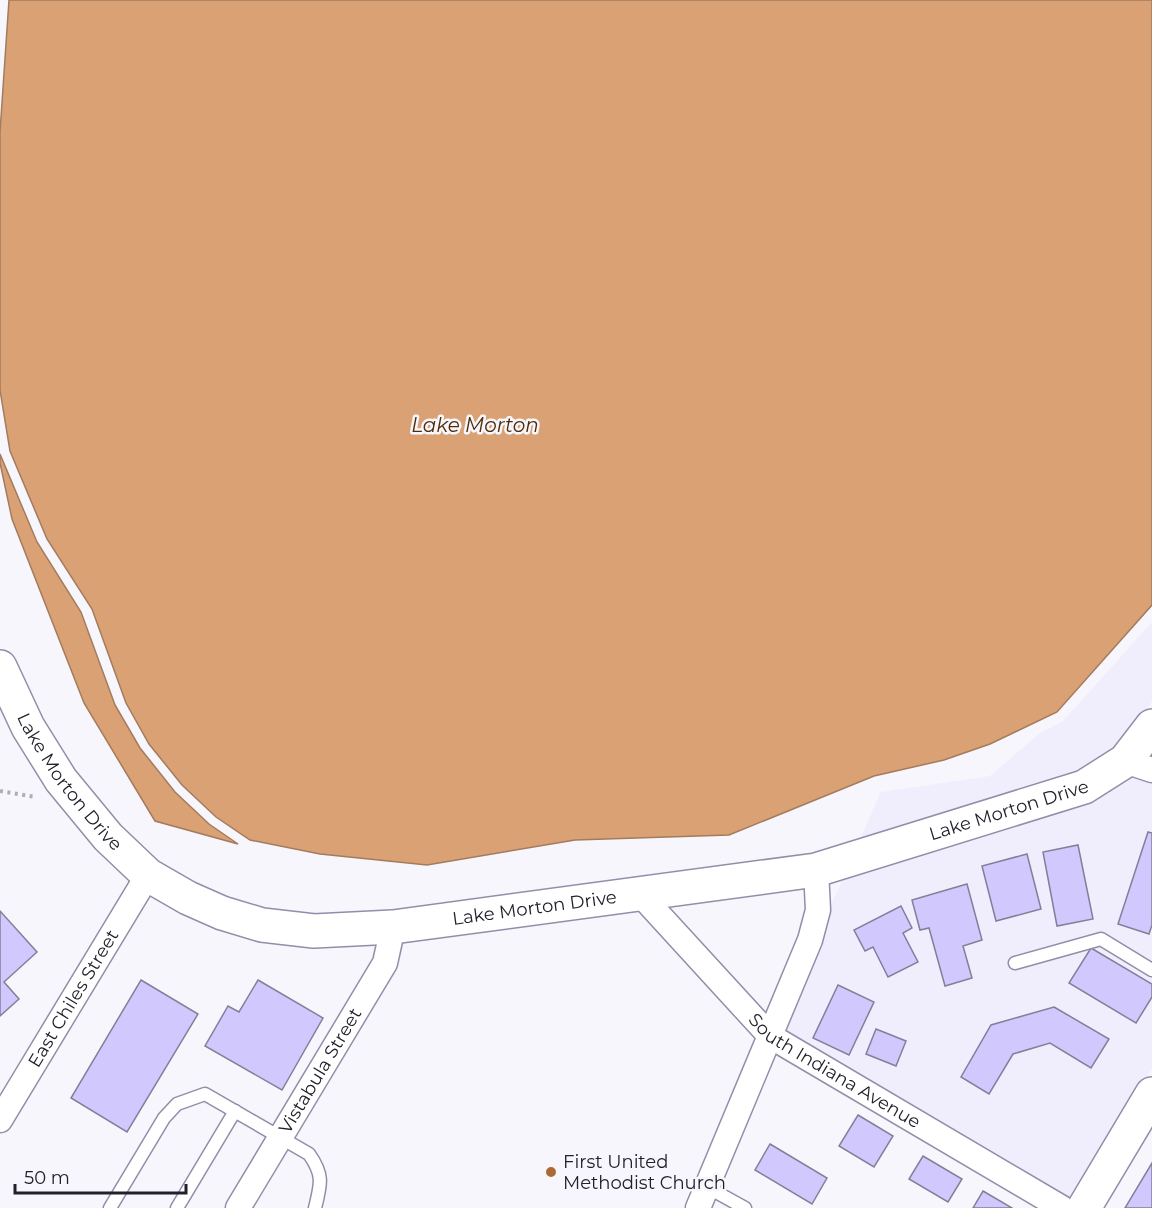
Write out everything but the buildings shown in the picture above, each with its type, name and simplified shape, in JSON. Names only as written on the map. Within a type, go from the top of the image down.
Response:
[{"type":"street","name":"Lake Morton Drive","points":[[0,667],[28,727],[61,780],[108,837],[148,875],[188,898],[222,913],[262,925],[314,932],[393,927],[816,870],[1084,787],[1138,765],[1152,726]]},
{"type":"street","points":[[702,1197],[810,940],[818,910],[816,870]]},
{"type":"street","name":"East Chiles Street","points":[[0,1120],[148,875]]},
{"type":"street","name":"South Indiana Avenue","points":[[639,893],[770,1036],[1062,1208]]},
{"type":"street","name":"Vistabula Street","points":[[238,1208],[384,963],[393,927]]},
{"type":"street","points":[[1084,1208],[1138,1126],[1152,1095]]},
{"type":"lane","points":[[1015,963],[1101,939],[1152,970]]},
{"type":"lane","points":[[110,1208],[164,1118],[177,1104],[205,1094],[309,1154],[318,1167],[320,1187],[315,1208]]},
{"type":"lane","points":[[177,1208],[235,1111]]},
{"type":"lane","points":[[702,1197],[745,1208]]},
{"type":"path","points":[[0,791],[36,797]]},
{"type":"shaded area","points":[[1152,622],[1152,701],[1137,725],[1119,747],[1115,746],[1113,753],[1078,776],[858,843],[881,792],[990,776],[1041,732],[1063,721]]},
{"type":"shaded area","points":[[1128,774],[1152,782],[1152,1068],[1073,1201],[786,1032],[822,946],[830,907],[845,874]]},
{"type":"water","name":"Lake Morton","points":[[9,0],[1152,0],[1152,605],[1057,712],[990,744],[944,760],[874,776],[729,835],[575,840],[427,865],[320,854],[250,840],[216,817],[182,785],[149,744],[126,703],[92,609],[47,539],[10,451],[0,390],[0,132]]},
{"type":"water","points":[[0,454],[37,542],[81,612],[115,705],[140,748],[175,792],[209,824],[238,844],[155,821],[84,703],[12,519]]},
{"type":"place","name":"First United Methodist Church","points":[[551,1172]]}]
